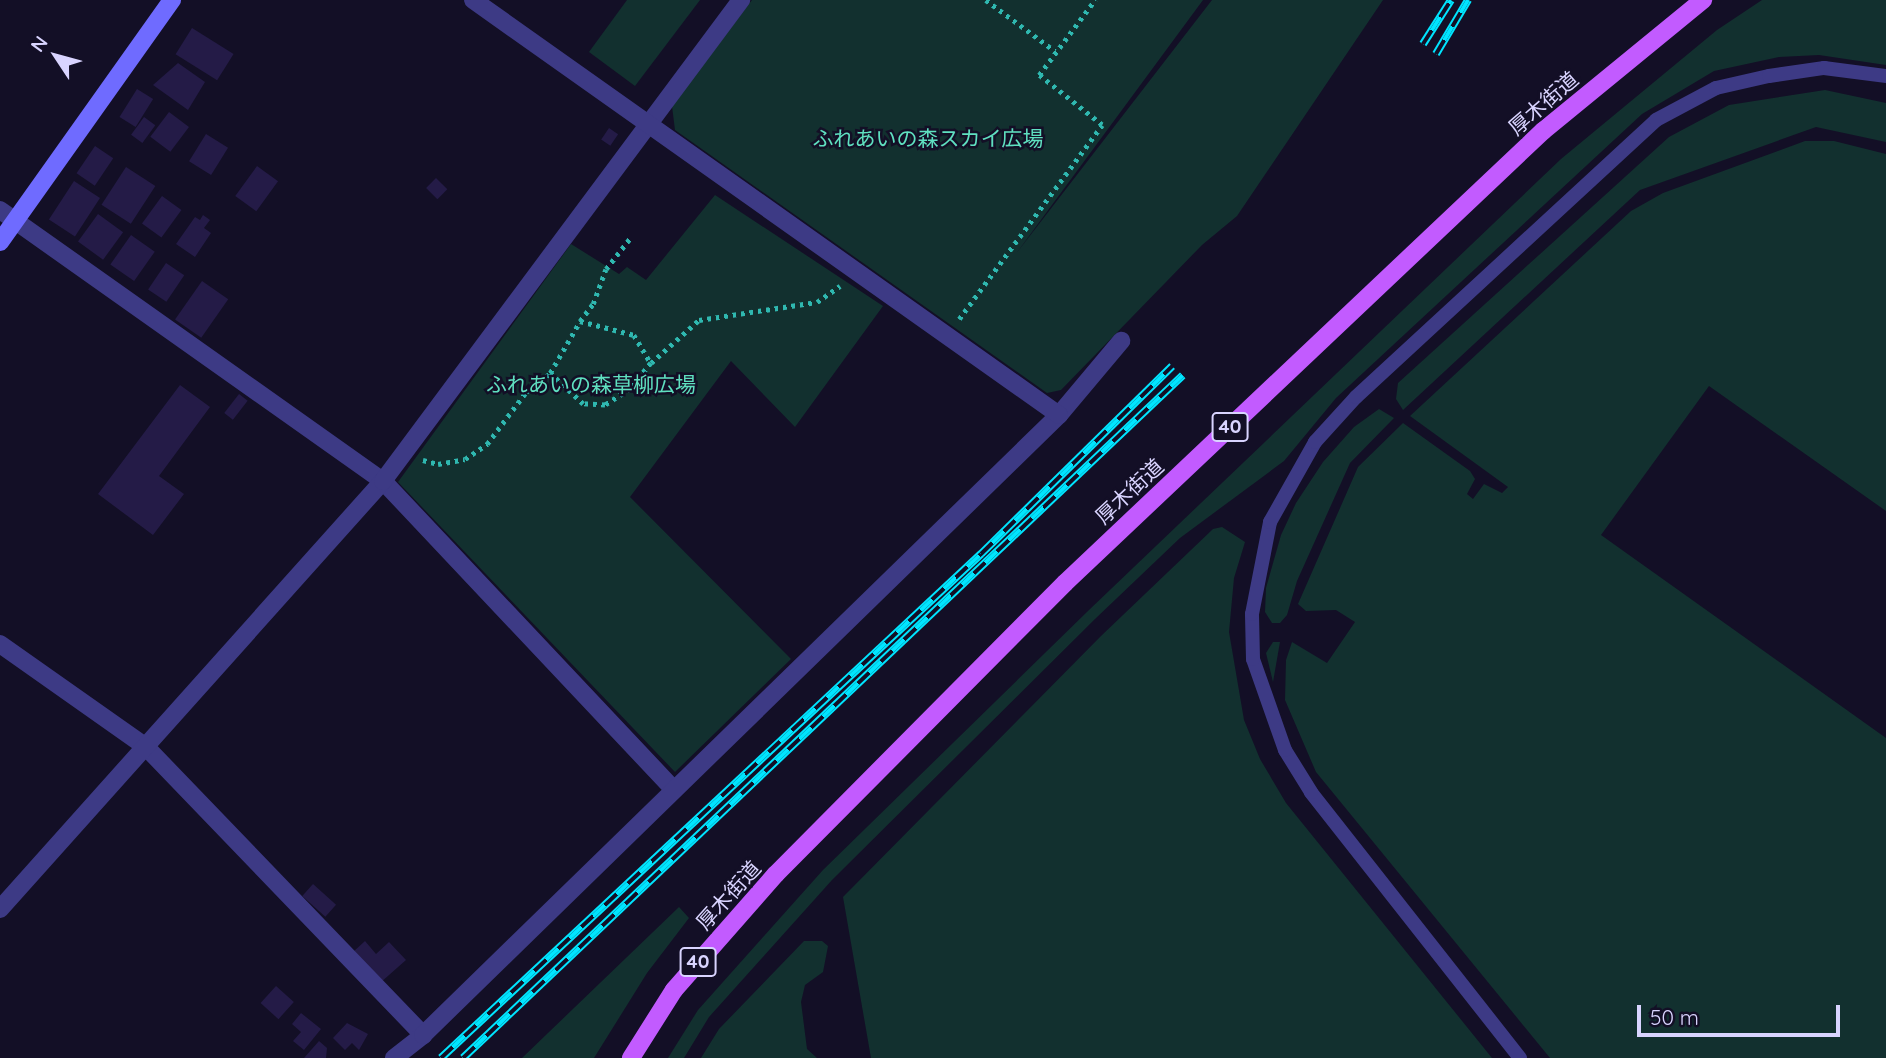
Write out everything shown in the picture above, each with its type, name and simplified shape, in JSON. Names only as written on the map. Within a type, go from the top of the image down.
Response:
[{"type":"main road","name":"厚木街道","points":[[631,1058],[674,990],[776,874],[1065,583],[1543,131],[1703,0]]},
{"type":"street","points":[[0,242],[172,0]]},
{"type":"street","points":[[473,0],[1059,415]]},
{"type":"street","points":[[0,909],[383,481],[741,0]]},
{"type":"street","points":[[0,210],[383,481],[674,790]]},
{"type":"street","points":[[394,1058],[423,1035],[1059,415],[1121,341]]},
{"type":"street","points":[[0,644],[146,747],[423,1035]]},
{"type":"lane","points":[[1520,1058],[1311,792],[1285,750],[1253,659],[1252,614],[1270,522],[1315,442],[1356,397],[1656,120],[1716,88],[1769,76],[1825,68],[1886,76]]},
{"type":"path","points":[[986,0],[1055,51]]},
{"type":"path","points":[[948,312],[960,320],[1102,125],[1039,75],[1095,0]]},
{"type":"path","points":[[402,455],[438,464],[465,459],[487,444],[526,391],[550,373],[593,304],[606,269],[631,237]]},
{"type":"path","points":[[550,373],[583,404],[605,405],[630,389],[651,363],[699,320],[817,302],[856,271]]},
{"type":"path","points":[[580,321],[634,335],[651,363]]},
{"type":"green space","points":[[627,0],[700,0],[635,86],[589,52]]},
{"type":"green space","name":"ふれあいの森スカイ広場","points":[[752,0],[1203,0],[1015,255],[1212,0],[1383,0],[1237,216],[1202,245],[1061,390],[1047,393],[675,130],[672,106]]},
{"type":"green space","points":[[1762,0],[1886,0],[1886,65],[1819,55],[1779,57],[1714,71],[1642,114],[1336,398],[1284,461],[1180,538],[1095,619],[832,880],[709,1017],[684,1058],[668,1058],[698,1010],[823,870],[1089,610],[1561,159],[1717,30]]},
{"type":"green space","points":[[1825,90],[1886,103],[1886,142],[1816,127],[1640,190],[1403,410],[1396,399],[1398,383],[1669,137],[1729,105]]},
{"type":"green space","points":[[1805,141],[1834,141],[1886,154],[1886,511],[1709,386],[1601,535],[1886,738],[1886,1058],[1550,1058],[1316,772],[1285,700],[1286,660],[1292,642],[1327,663],[1355,622],[1336,610],[1306,611],[1298,604],[1358,467],[1403,423],[1470,471],[1475,479],[1467,494],[1473,499],[1484,484],[1502,493],[1508,487],[1410,416],[1631,211],[1663,193]]},
{"type":"green space","name":"ふれあいの森草柳広場","points":[[715,195],[883,306],[795,427],[731,361],[630,497],[791,659],[675,772],[398,482],[571,244],[619,274],[627,267],[646,280]]},
{"type":"green space","points":[[1379,409],[1394,418],[1350,463],[1297,581],[1287,615],[1280,623],[1272,623],[1265,612],[1266,588],[1281,535],[1296,503],[1323,462],[1354,427]]},
{"type":"green space","points":[[1222,527],[1245,542],[1234,578],[1229,632],[1244,720],[1260,759],[1286,803],[1492,1058],[871,1058],[843,897],[1101,636],[1213,529]]},
{"type":"green space","points":[[1273,642],[1280,642],[1273,682],[1266,653]]},
{"type":"green space","points":[[679,907],[689,918],[647,973],[594,1058],[522,1058]]},
{"type":"green space","points":[[804,941],[822,941],[828,946],[823,972],[805,985],[801,1002],[807,1049],[817,1058],[701,1058],[719,1029]]},
{"type":"building","points":[[192,28],[234,54],[217,80],[176,54]]},
{"type":"building","points":[[178,63],[205,82],[188,110],[153,85]]},
{"type":"building","points":[[137,89],[153,99],[136,127],[120,117]]},
{"type":"building","points":[[169,112],[189,127],[170,152],[150,137]]},
{"type":"building","points":[[144,117],[155,125],[142,143],[131,135]]},
{"type":"building","points":[[609,128],[618,134],[610,146],[601,140]]},
{"type":"building","points":[[206,134],[228,148],[211,175],[189,161]]},
{"type":"building","points":[[95,146],[113,158],[95,186],[77,173]]},
{"type":"building","points":[[257,166],[278,181],[256,211],[235,196]]},
{"type":"building","points":[[126,167],[155,186],[131,224],[101,205]]},
{"type":"building","points":[[436,178],[447,189],[437,199],[426,188]]},
{"type":"building","points":[[74,181],[100,198],[75,236],[49,220]]},
{"type":"building","points":[[162,196],[181,210],[161,238],[142,224]]},
{"type":"building","points":[[98,214],[123,232],[103,260],[78,242]]},
{"type":"building","points":[[203,215],[210,220],[204,228],[211,233],[195,257],[176,244],[195,217],[200,220]]},
{"type":"building","points":[[131,235],[155,252],[134,281],[110,264]]},
{"type":"building","points":[[166,263],[184,275],[166,302],[148,290]]},
{"type":"building","points":[[202,281],[228,299],[201,338],[175,320]]},
{"type":"building","points":[[180,385],[210,407],[159,476],[184,494],[153,535],[98,494]]},
{"type":"building","points":[[239,394],[248,401],[233,420],[224,413]]},
{"type":"building","points":[[313,884],[336,905],[325,917],[302,896]]},
{"type":"building","points":[[365,941],[376,954],[389,942],[406,960],[380,983],[353,952]]},
{"type":"building","points":[[276,986],[294,1002],[278,1019],[261,1003]]},
{"type":"building","points":[[301,1013],[321,1029],[304,1050],[293,1041],[301,1032],[292,1024]]},
{"type":"building","points":[[347,1023],[368,1034],[359,1050],[352,1043],[345,1050],[333,1038]]},
{"type":"building","points":[[319,1041],[327,1048],[326,1058],[304,1058]]},
{"type":"railway","points":[[1423,44],[1451,0]]},
{"type":"railway","points":[[1436,54],[1468,0]]},
{"type":"railway","points":[[441,1058],[981,554],[1172,366]]},
{"type":"railway","points":[[463,1058],[1183,375]]}]
